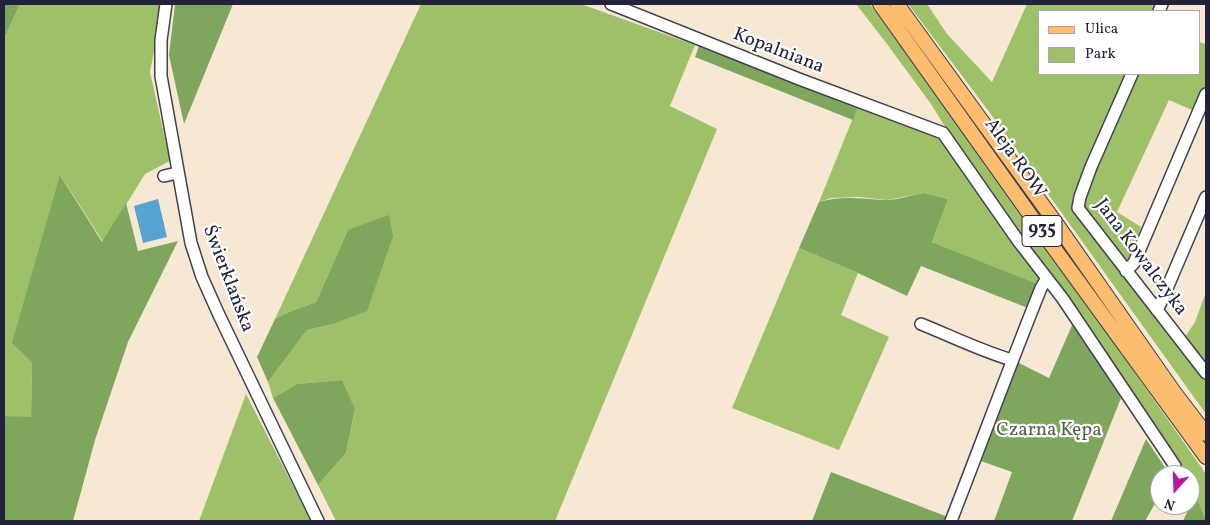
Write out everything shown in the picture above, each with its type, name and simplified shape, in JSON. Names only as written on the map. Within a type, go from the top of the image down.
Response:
[{"type":"main road","name":"Aleja ROW","points":[[880,4],[1049,242],[1206,457]]},
{"type":"main road","name":"Aleja ROW","points":[[897,4],[1206,434]]},
{"type":"street","name":"Świerklańska","points":[[166,4],[161,40],[160,66],[177,174],[190,238],[202,277],[318,521]]},
{"type":"street","name":"Kopalniana","points":[[612,4],[799,79],[943,133],[1019,242],[1068,306],[1174,465]]},
{"type":"street","name":"Jana Kowalczyka","points":[[1132,75],[1091,167],[1078,208],[1206,372]]},
{"type":"street","points":[[1126,271],[1134,262],[1206,94]]},
{"type":"street","points":[[164,176],[177,174]]},
{"type":"street","points":[[1157,310],[1206,198]]},
{"type":"street","points":[[951,521],[1012,360],[1041,288],[1047,278]]},
{"type":"street","points":[[921,324],[992,354],[1012,360]]},
{"type":"green space","points":[[4,4],[20,4],[4,39]]},
{"type":"green space","points":[[20,4],[163,4],[150,72],[170,161],[145,174],[103,242],[61,176],[32,362],[31,418],[4,416],[4,39]]},
{"type":"green space","points":[[175,4],[233,4],[184,124],[169,55]]},
{"type":"green space","points":[[421,4],[581,4],[695,45],[670,106],[717,129],[555,521],[336,521],[318,485],[346,453],[355,410],[342,380],[297,384],[273,398],[268,382],[307,330],[333,324],[348,230],[316,302],[275,319]]},
{"type":"green space","points":[[856,4],[870,4],[1073,285],[1200,465],[1176,465],[952,138],[931,104]]},
{"type":"green space","points":[[908,4],[927,4],[947,34],[992,82],[1027,4],[1158,4],[1155,10],[1038,10],[1038,75],[1200,75],[1200,42],[1206,44],[1206,116],[1169,100],[1117,212],[1141,227],[1126,271],[1206,377],[1206,414],[990,113]]},
{"type":"green space","points":[[700,43],[859,103],[853,120],[695,57]]},
{"type":"green space","points":[[928,56],[1206,441],[1206,447],[926,58]]},
{"type":"green space","points":[[859,103],[942,136],[1042,277],[1038,284],[932,242],[948,199],[924,193],[887,200],[859,197],[831,198],[819,202]]},
{"type":"green space","points":[[60,175],[102,242],[126,203],[138,251],[178,241],[128,342],[95,440],[73,521],[4,521],[4,416],[31,417],[32,362],[12,343]]},
{"type":"green space","points":[[924,193],[948,199],[932,242],[1038,284],[1028,308],[921,266],[907,296],[799,248],[819,202],[845,198],[890,200]]},
{"type":"green space","points":[[389,215],[393,236],[367,311],[333,324],[307,330],[268,382],[257,357],[275,319],[316,302],[348,230]]},
{"type":"green space","points":[[799,248],[858,273],[841,315],[889,337],[839,450],[732,408]]},
{"type":"green space","points":[[1206,292],[1206,364],[1185,337],[1195,322]]},
{"type":"green space","name":"Czarna Kępa","points":[[1073,323],[1121,398],[1072,521],[994,521],[1012,472],[978,460],[1017,362],[1049,378]]},
{"type":"green space","points":[[342,380],[355,409],[346,453],[318,485],[273,398],[297,384]]},
{"type":"green space","points":[[246,394],[311,521],[199,521]]},
{"type":"green space","points":[[1146,439],[1163,465],[1150,465],[1150,512],[1145,521],[1111,521]]},
{"type":"green space","points":[[1200,465],[1206,475],[1206,521],[1200,508]]},
{"type":"green space","points":[[831,472],[948,517],[946,521],[812,521]]},
{"type":"green space","points":[[1200,507],[1206,521],[1183,521],[1186,515],[1200,515]]},
{"type":"water","points":[[158,199],[167,237],[143,243],[134,206]]}]
